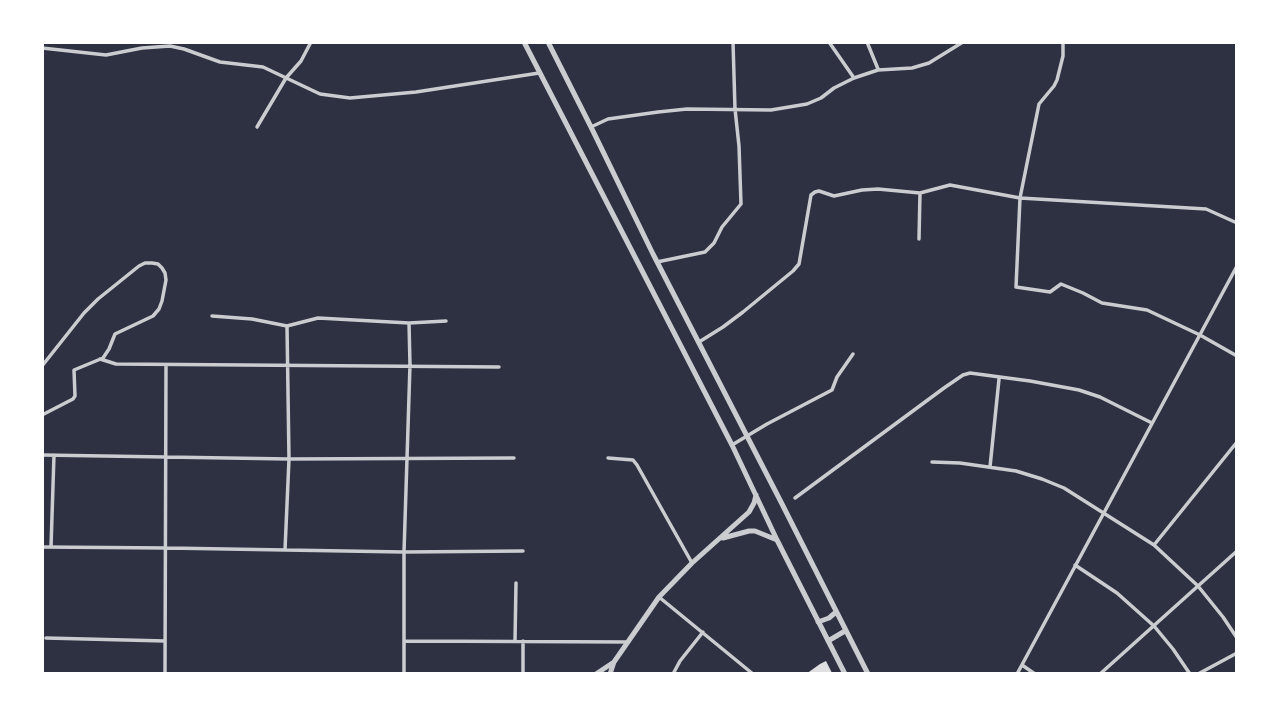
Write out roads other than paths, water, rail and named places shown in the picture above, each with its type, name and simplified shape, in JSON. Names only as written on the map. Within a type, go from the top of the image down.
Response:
[{"type":"street","points":[[257,127],[311,42]]},
{"type":"street","points":[[524,42],[732,445],[845,674]]},
{"type":"street","points":[[548,42],[657,262],[868,674]]},
{"type":"street","points":[[657,262],[705,253],[741,204],[733,42]]},
{"type":"street","points":[[829,42],[854,78]]},
{"type":"street","points":[[867,42],[878,70]]},
{"type":"street","points":[[591,127],[608,119],[687,109],[771,110],[807,104],[821,99],[834,88],[854,78],[878,70],[929,64],[963,42]]},
{"type":"street","points":[[1063,42],[1063,56],[1057,80],[1039,104],[1020,198],[1016,287],[1050,292],[1058,285],[1063,285],[1102,303],[1147,310],[1237,356]]},
{"type":"street","points":[[42,48],[106,55],[142,48],[184,49],[220,62],[263,67],[320,94],[349,98],[416,92],[539,73]]},
{"type":"street","points":[[699,342],[743,312],[799,264],[811,195],[819,191],[834,196],[878,189],[920,193],[950,185],[1020,198],[1206,209],[1237,223]]},
{"type":"street","points":[[919,239],[920,193]]},
{"type":"street","points":[[631,247],[646,240]]},
{"type":"street","points":[[638,262],[653,254]]},
{"type":"street","points":[[42,366],[98,299],[139,266],[145,263],[158,264],[165,273],[166,280],[159,309],[153,316],[115,334],[100,359],[74,370],[73,399],[42,415]]},
{"type":"street","points":[[1017,674],[1237,266]]},
{"type":"street","points":[[212,316],[252,319],[287,326],[318,318],[409,323],[446,321]]},
{"type":"street","points":[[404,674],[409,323]]},
{"type":"street","points":[[285,550],[289,459],[287,326]]},
{"type":"street","points":[[732,445],[832,390],[837,377],[853,354]]},
{"type":"street","points":[[100,359],[116,364],[499,367]]},
{"type":"street","points":[[165,674],[166,365]]},
{"type":"street","points":[[795,498],[944,388],[970,373],[1079,390],[1100,397],[1152,423]]},
{"type":"street","points":[[990,467],[999,378]]},
{"type":"street","points":[[722,428],[738,420]]},
{"type":"street","points":[[1154,545],[1237,442]]},
{"type":"street","points":[[42,455],[289,459],[514,458]]},
{"type":"street","points":[[51,547],[54,455]]},
{"type":"street","points":[[608,458],[633,460],[638,465],[692,563]]},
{"type":"street","points":[[932,462],[1016,471],[1064,488],[1154,545],[1198,586],[1237,638]]},
{"type":"street","points":[[610,674],[614,662],[659,597],[749,512],[756,495]]},
{"type":"street","points":[[720,538],[755,531],[777,540]]},
{"type":"street","points":[[42,547],[523,551]]},
{"type":"street","points":[[1100,674],[1237,551]]},
{"type":"street","points":[[1075,565],[1117,593],[1154,626],[1190,674]]},
{"type":"street","points":[[515,641],[516,583]]},
{"type":"street","points":[[659,597],[753,674]]},
{"type":"street","points":[[818,622],[836,612]]},
{"type":"street","points":[[828,641],[845,631]]},
{"type":"street","points":[[673,674],[680,660],[703,632]]},
{"type":"street","points":[[46,638],[165,641]]},
{"type":"street","points":[[404,641],[628,642]]},
{"type":"street","points":[[523,641],[523,674]]},
{"type":"street","points":[[1198,674],[1237,653]]},
{"type":"street","points":[[596,674],[614,662]]},
{"type":"street","points":[[1022,665],[1035,674]]}]
